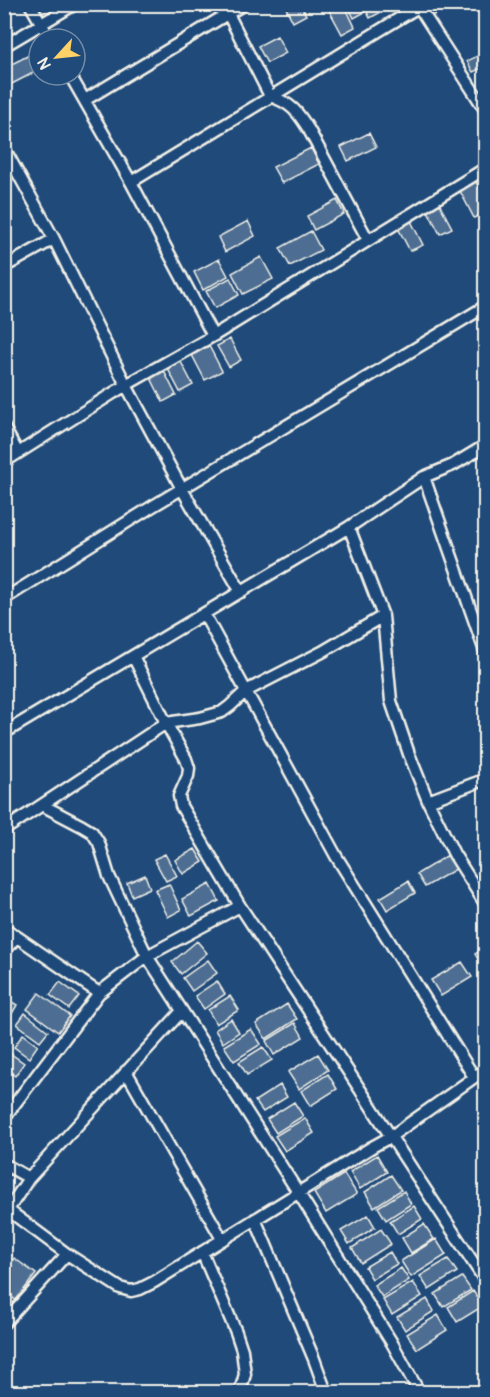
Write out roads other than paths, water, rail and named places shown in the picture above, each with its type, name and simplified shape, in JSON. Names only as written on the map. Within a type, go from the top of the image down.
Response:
[{"type":"street","points":[[30,4],[42,25]]},
{"type":"street","points":[[4,46],[75,4]]},
{"type":"street","points":[[85,100],[225,9],[244,4]]},
{"type":"street","points":[[131,182],[417,6],[486,111]]},
{"type":"street","points":[[225,9],[270,96],[292,107],[301,117],[368,240]]},
{"type":"street","points":[[77,87],[213,336]]},
{"type":"street","points":[[4,148],[54,239],[126,385],[241,591]]},
{"type":"street","points":[[4,462],[126,385],[213,336],[486,168]]},
{"type":"street","points":[[4,267],[54,239]]},
{"type":"street","points":[[4,599],[486,306]]},
{"type":"street","points":[[4,428],[18,453]]},
{"type":"street","points":[[4,733],[349,527],[424,477],[453,465],[486,445]]},
{"type":"street","points":[[424,477],[486,654]]},
{"type":"street","points":[[349,527],[383,616],[391,701],[409,754],[428,801],[454,854],[486,905]]},
{"type":"street","points":[[204,614],[336,856],[474,1077]]},
{"type":"street","points":[[4,830],[166,723],[222,712],[246,691],[322,652],[383,616]]},
{"type":"street","points":[[133,656],[189,768],[180,796],[181,806],[240,906],[486,1282]]},
{"type":"street","points":[[428,801],[486,779]]},
{"type":"street","points":[[42,805],[92,832],[104,855],[112,882],[147,956],[298,1192],[392,1343],[419,1392]]},
{"type":"street","points":[[4,1118],[99,993],[147,956],[240,906]]},
{"type":"street","points":[[4,928],[99,993]]},
{"type":"street","points":[[4,952],[16,937]]},
{"type":"street","points":[[182,1011],[29,1178],[6,1212],[120,1288],[131,1291],[154,1282],[390,1137],[486,1069]]},
{"type":"street","points":[[126,1071],[222,1239]]},
{"type":"street","points":[[4,1164],[29,1178]]},
{"type":"street","points":[[255,1219],[326,1392]]},
{"type":"street","points":[[202,1251],[237,1332],[242,1350],[245,1374],[240,1392]]},
{"type":"street","points":[[4,1323],[67,1254]]}]
